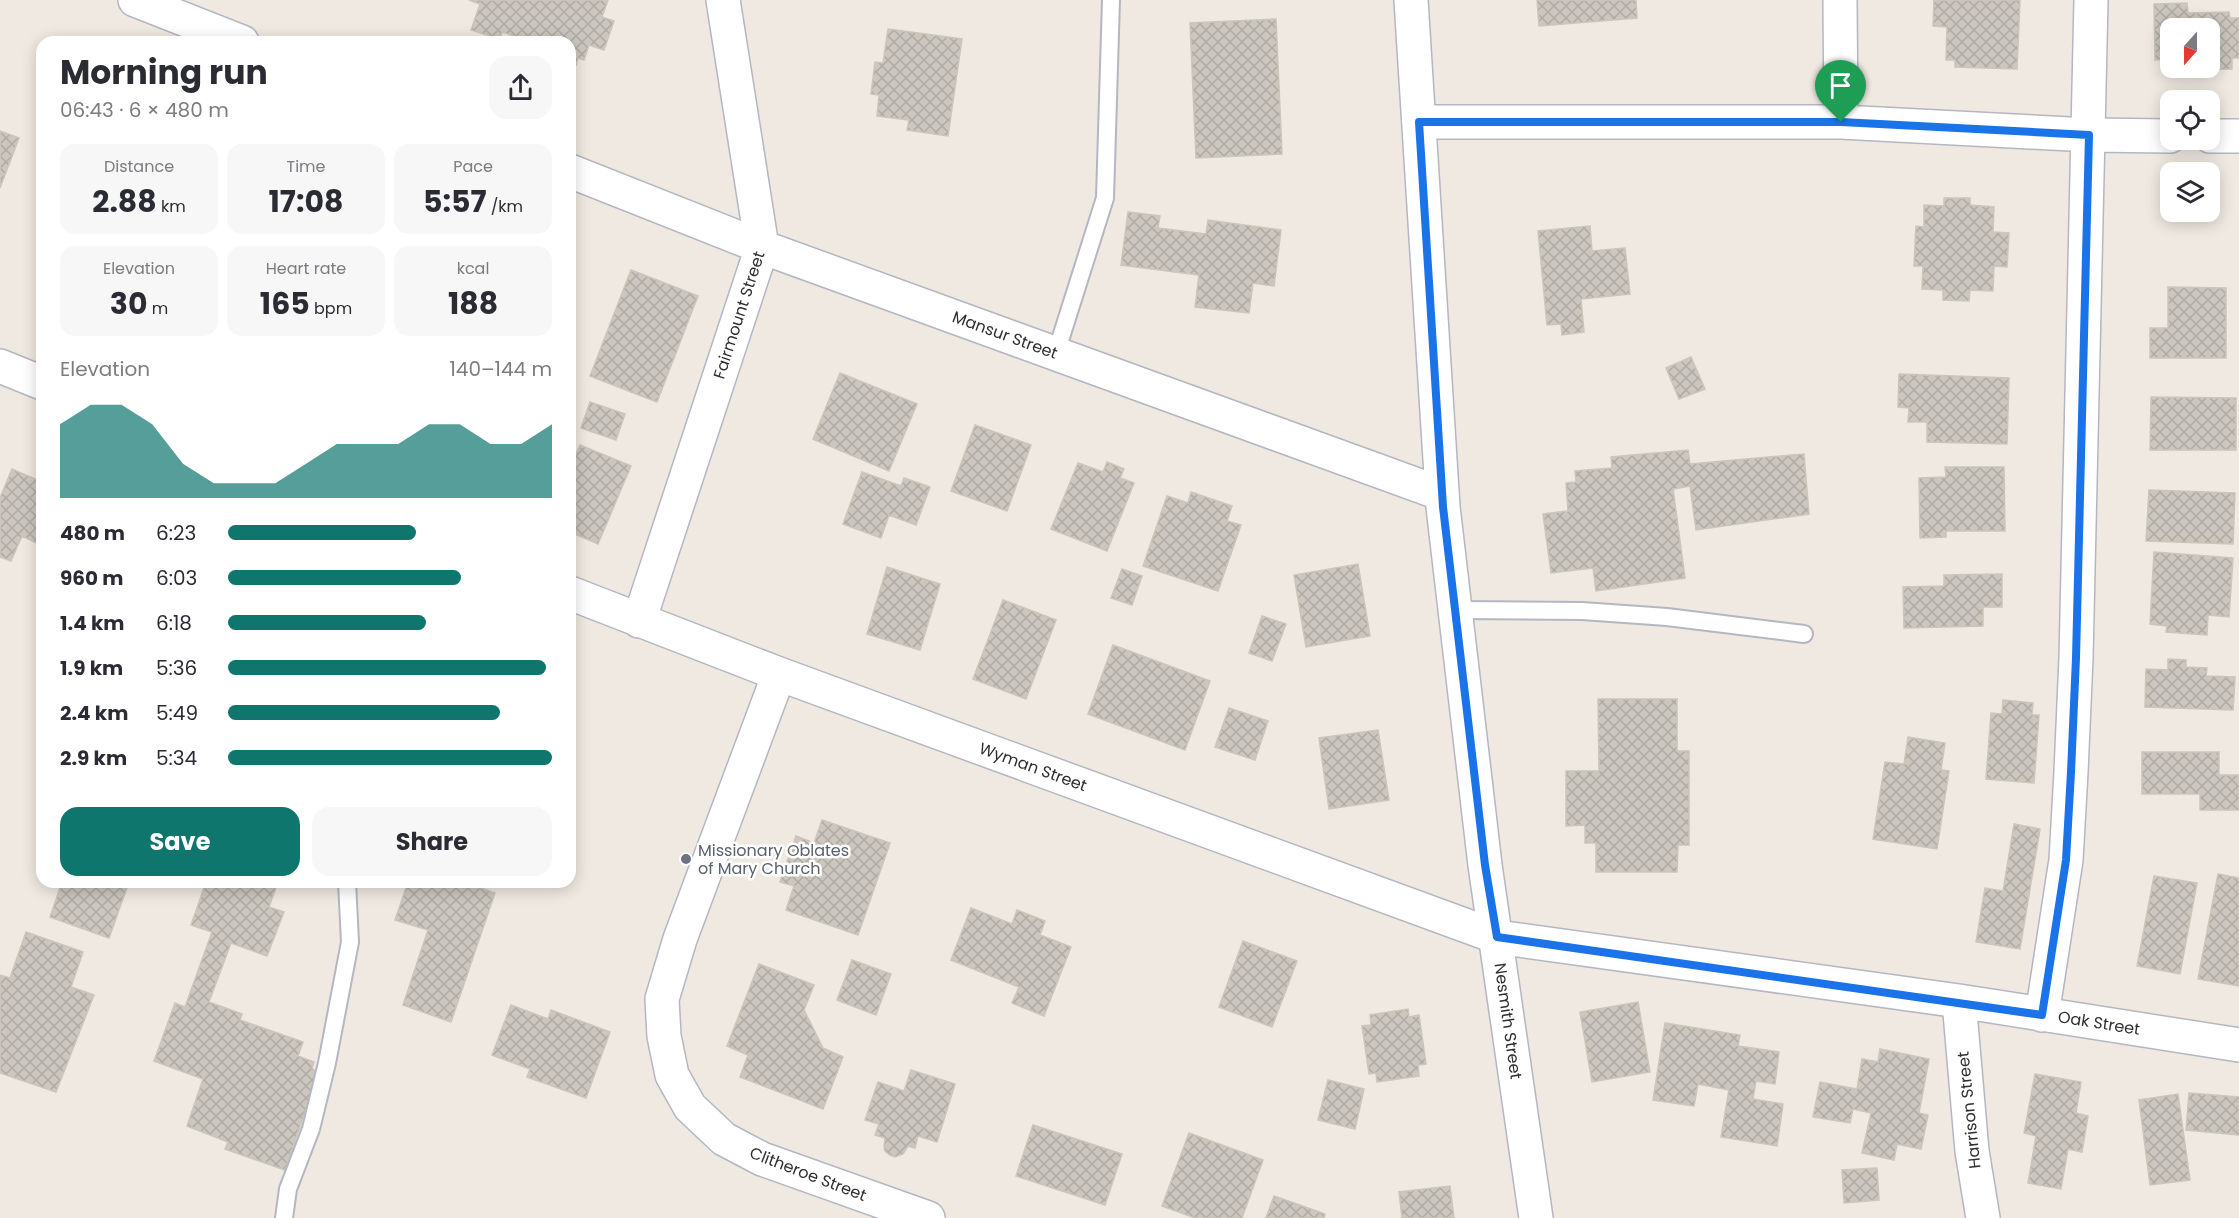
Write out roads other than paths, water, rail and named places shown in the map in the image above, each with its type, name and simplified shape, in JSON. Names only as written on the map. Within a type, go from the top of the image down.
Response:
[{"type":"street","points":[[135,0],[227,36]]},
{"type":"street","name":"Fairmount Street","points":[[639,621],[762,247],[723,0]]},
{"type":"street","name":"Nesmith Street","points":[[1411,0],[1442,494],[1485,865],[1536,1218]]},
{"type":"street","points":[[1840,0],[1841,122]]},
{"type":"street","points":[[2042,1015],[2066,860],[2071,772],[2076,658],[2091,0]]},
{"type":"street","points":[[1419,122],[1841,122],[2089,135],[2160,136]]},
{"type":"street","points":[[2220,136],[2239,136]]},
{"type":"street","name":"Mansur Street","points":[[576,173],[762,247],[1442,494]]},
{"type":"street","points":[[0,366],[36,381]]},
{"type":"street","name":"Wyman Street","points":[[576,595],[778,674],[1497,937]]},
{"type":"street","name":"Clitheroe Street","points":[[778,674],[680,939],[662,999],[663,1036],[672,1075],[690,1107],[724,1139],[772,1163],[928,1218]]},
{"type":"street","name":"Oak Street","points":[[1497,937],[1959,1001],[2239,1045]]},
{"type":"street","name":"Harrison Street","points":[[1959,1001],[1972,1151],[1983,1218]]},
{"type":"lane","points":[[1056,353],[1106,198],[1111,0]]},
{"type":"lane","points":[[1455,610],[1582,611],[1667,617],[1804,634]]},
{"type":"lane","points":[[284,1218],[288,1189],[311,1129],[327,1063],[350,942],[347,888]]},
{"type":"place","name":"Missionary Oblates of Mary Church","points":[[686,859]]}]
